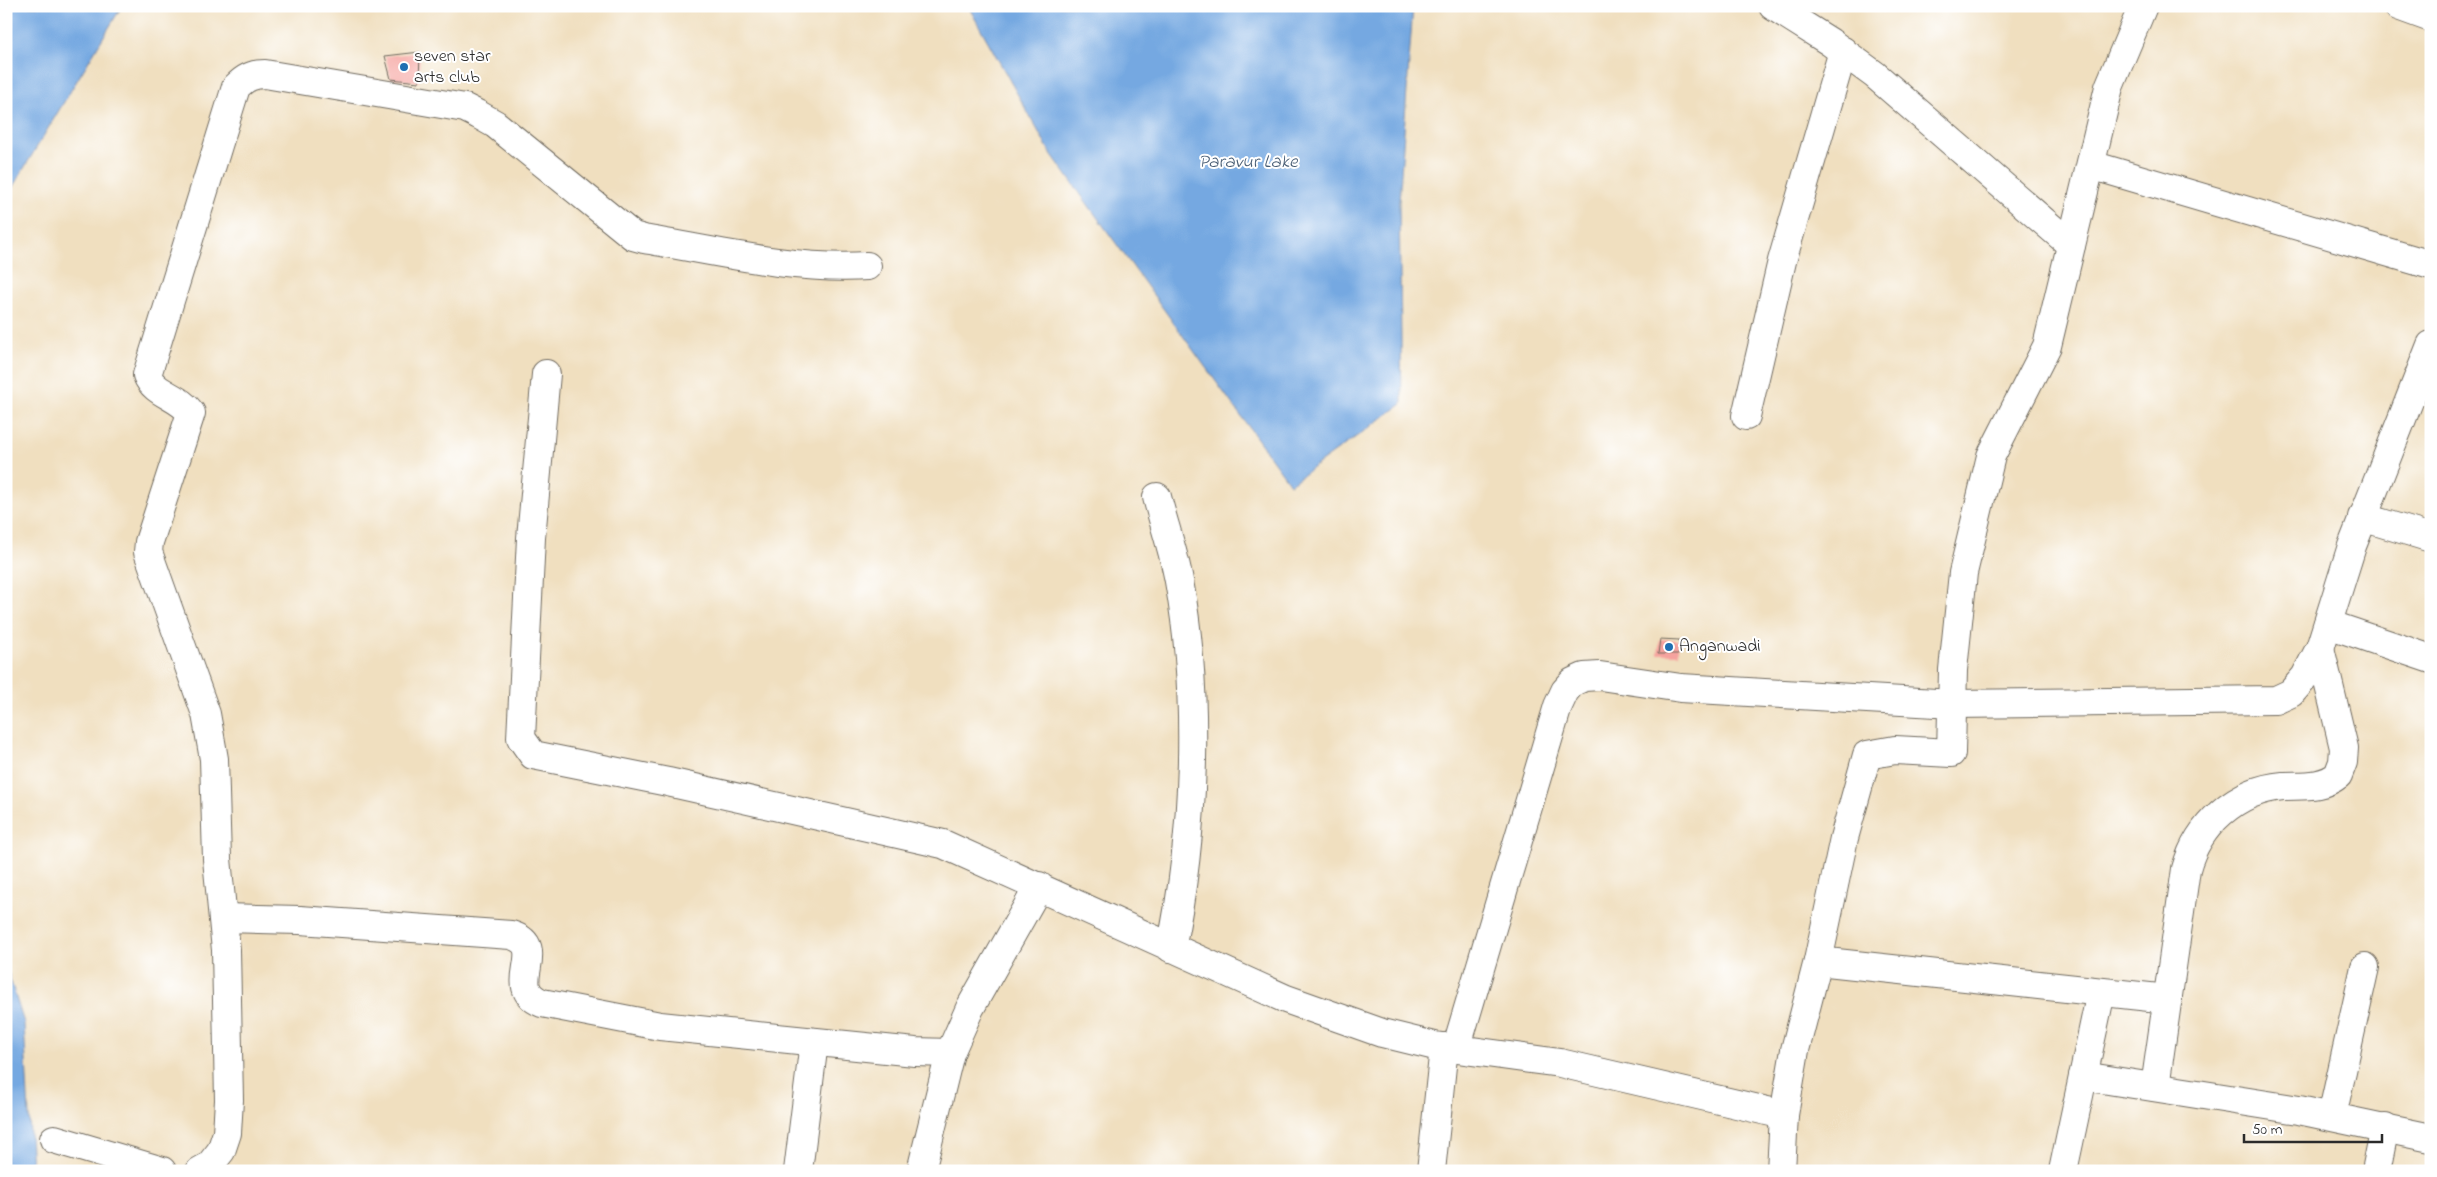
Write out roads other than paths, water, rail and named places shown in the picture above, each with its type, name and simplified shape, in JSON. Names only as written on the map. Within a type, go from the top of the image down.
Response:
[{"type":"street","points":[[1773,6],[1843,51],[1875,75],[2071,245]]},
{"type":"street","points":[[1781,1171],[1784,1114],[1795,1050],[1818,961],[1844,838],[1868,755],[1896,750],[1951,753],[1953,670],[1963,573],[1992,456],[2047,346],[2109,87],[2143,6]]},
{"type":"street","points":[[2398,6],[2431,18]]},
{"type":"street","points":[[1746,416],[1782,260],[1843,51]]},
{"type":"street","points":[[200,1171],[209,1166],[221,1151],[227,1133],[229,1072],[224,918],[217,859],[214,759],[206,714],[148,552],[149,542],[191,413],[186,406],[150,384],[147,375],[236,87],[244,79],[254,74],[265,74],[464,108],[495,124],[634,236],[644,240],[808,266],[837,268],[867,266]]},
{"type":"street","points":[[2091,165],[2431,265]]},
{"type":"street","points":[[1431,1171],[1450,1048],[1558,706],[1565,691],[1573,682],[1584,677],[1600,676],[1681,688],[1953,704],[2276,700],[2291,693],[2305,678],[2324,636],[2362,517],[2431,346]]},
{"type":"street","points":[[546,374],[531,538],[521,738],[528,750],[541,758],[668,782],[943,844],[1286,999],[1382,1033],[1450,1048],[1560,1063],[1784,1114]]},
{"type":"street","points":[[1157,497],[1179,580],[1188,653],[1192,759],[1184,879],[1171,948]]},
{"type":"street","points":[[2362,517],[2431,538]]},
{"type":"street","points":[[2324,636],[2431,659]]},
{"type":"street","points":[[2155,1087],[2186,869],[2191,850],[2200,834],[2214,818],[2248,795],[2265,788],[2322,784],[2338,775],[2343,762],[2344,748],[2324,636]]},
{"type":"street","points":[[921,1171],[950,1053],[970,1008],[1039,886]]},
{"type":"street","points":[[224,918],[300,920],[511,935],[520,937],[526,944],[529,951],[526,988],[533,999],[542,1003],[660,1026],[915,1052],[950,1053]]},
{"type":"street","points":[[1818,961],[2168,999]]},
{"type":"street","points":[[2332,1116],[2364,967]]},
{"type":"street","points":[[2064,1171],[2100,992]]},
{"type":"street","points":[[798,1171],[814,1042]]},
{"type":"street","points":[[2084,1076],[2332,1116],[2431,1138]]},
{"type":"street","points":[[2376,1171],[2386,1127]]},
{"type":"street","points":[[54,1139],[162,1171]]},
{"type":"water","points":[[6,6],[122,6],[6,198]]},
{"type":"water","name":"Paravur Lake","points":[[968,6],[1413,6],[1399,202],[1402,404],[1290,484],[1050,152]]},
{"type":"water","points":[[6,966],[24,1023],[32,1171],[6,1171]]},
{"type":"place","name":"seven star arts club","points":[[404,67]]},
{"type":"place","name":"Anganwadi","points":[[1669,647]]}]
